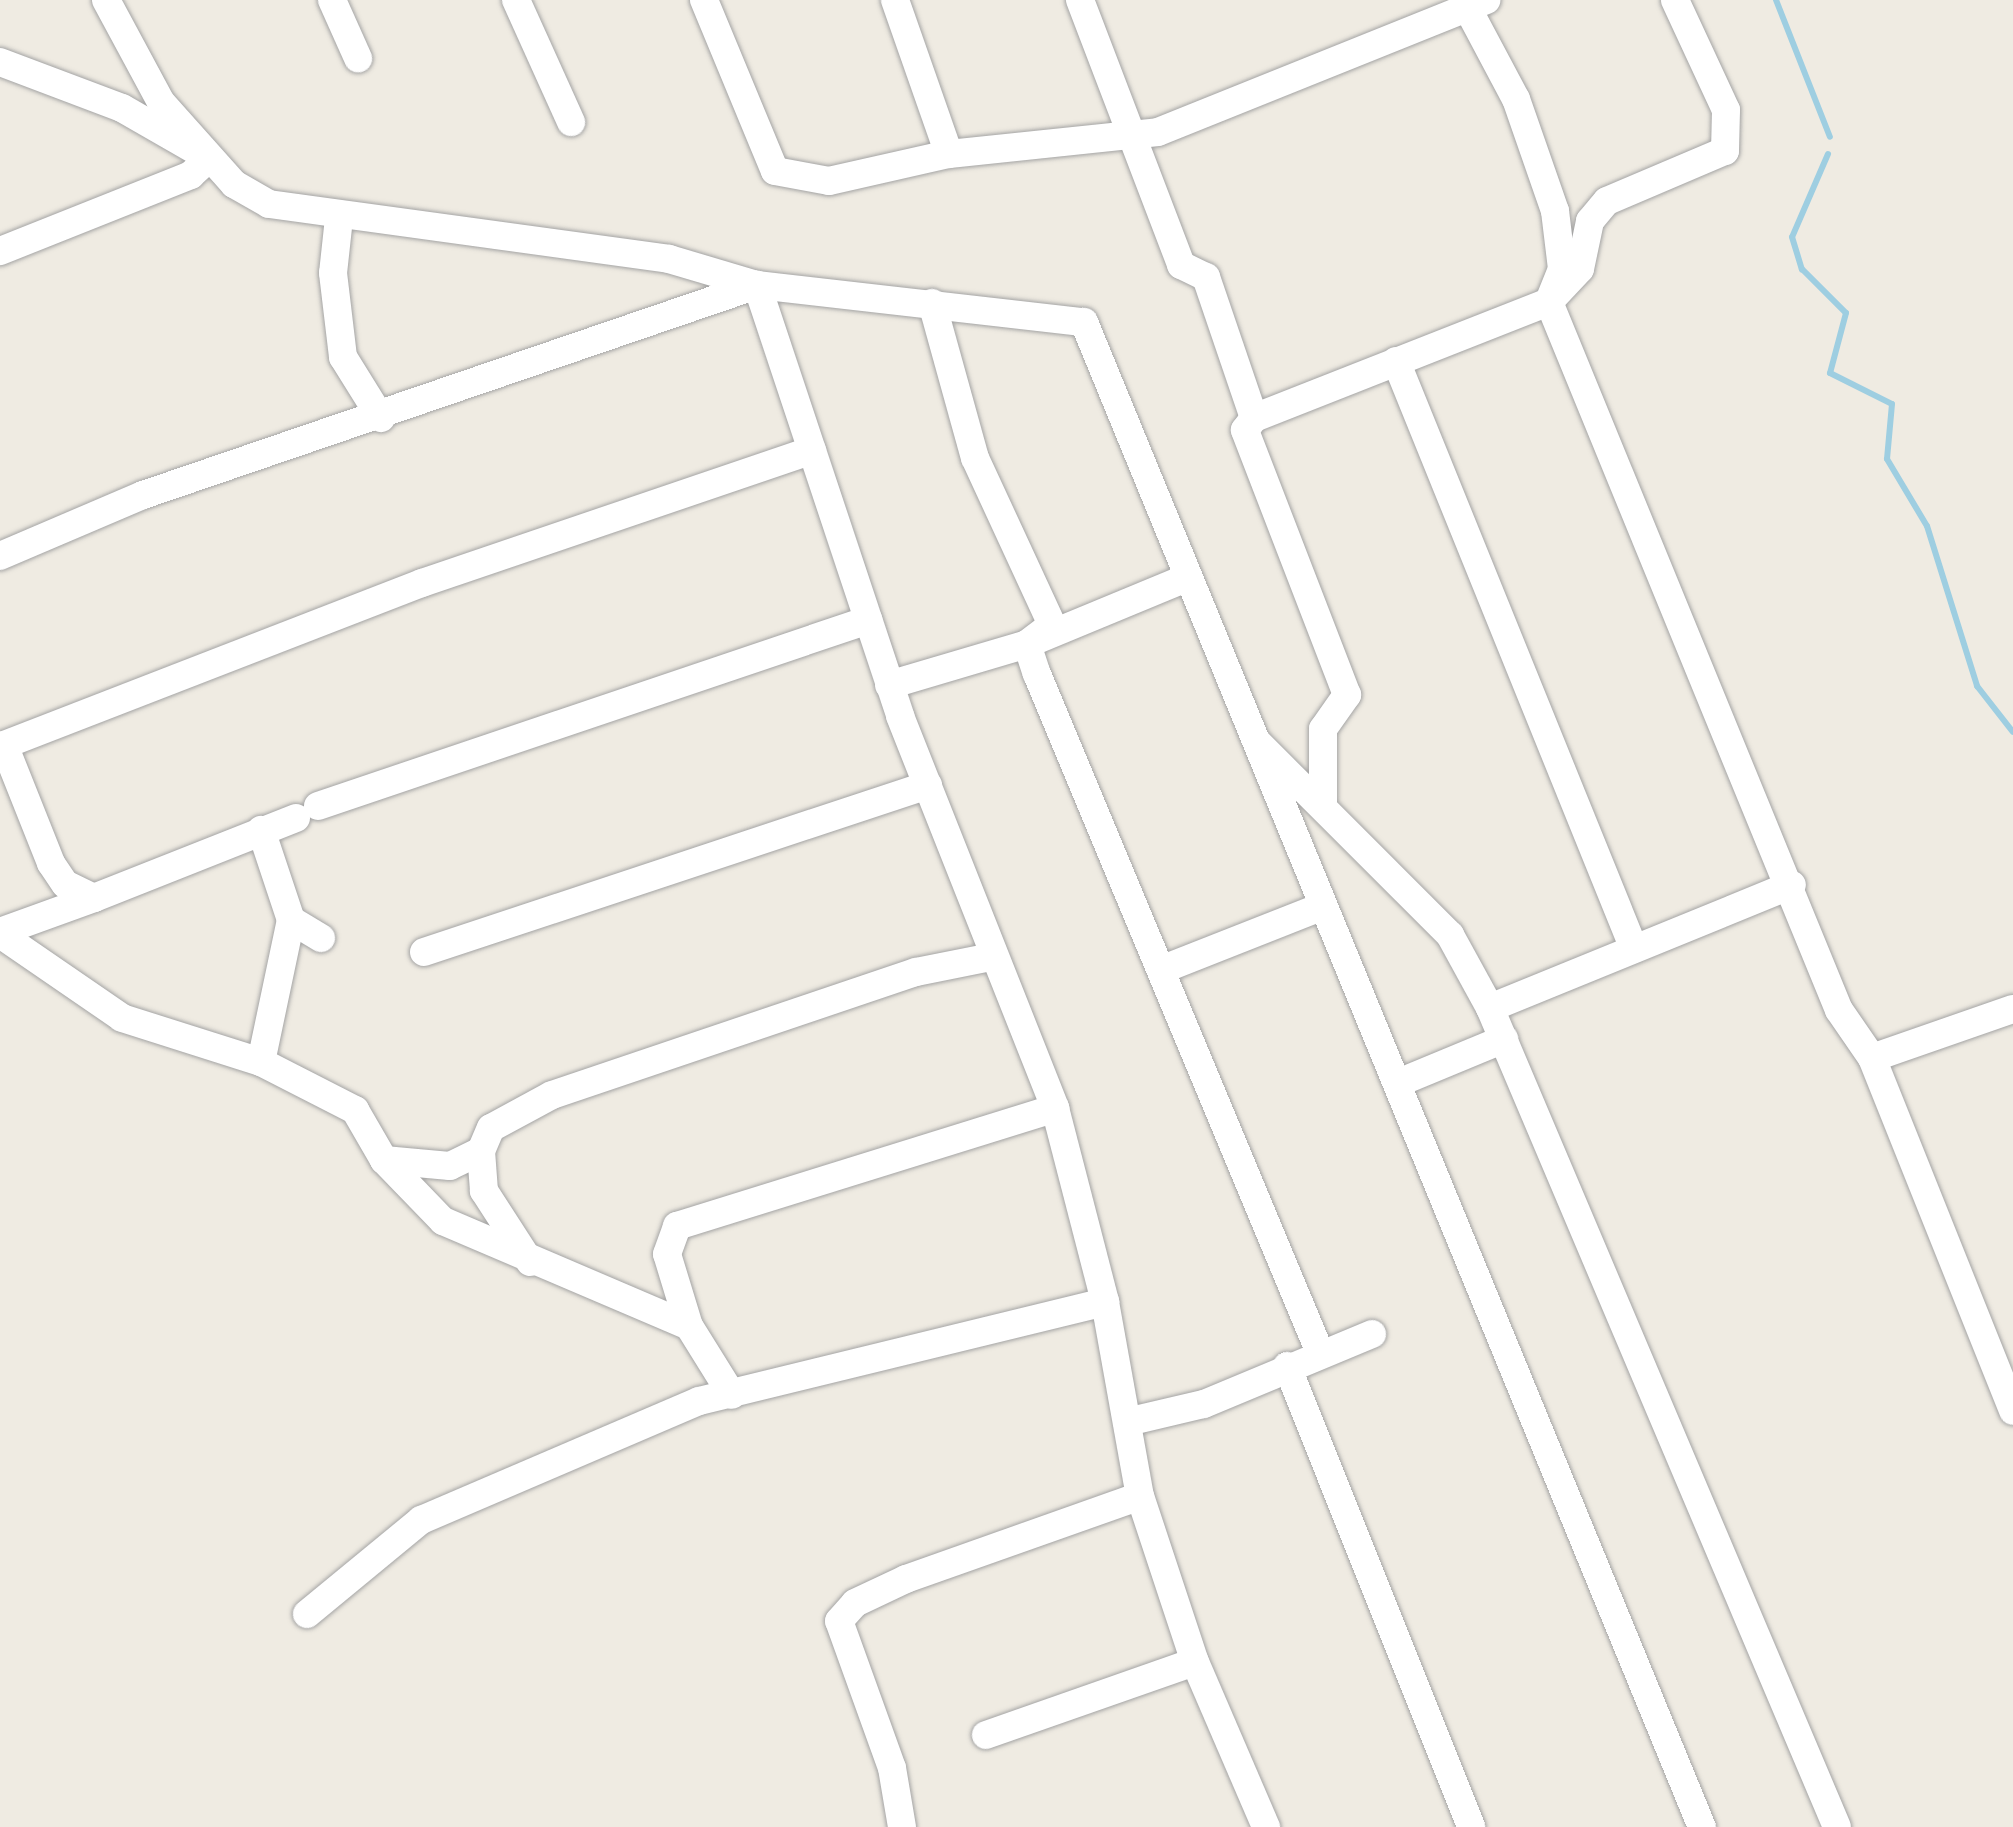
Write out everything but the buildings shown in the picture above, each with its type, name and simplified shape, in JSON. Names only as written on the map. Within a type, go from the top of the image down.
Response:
[{"type":"street","points":[[106,0],[140,56],[160,102],[210,158]]},
{"type":"street","points":[[332,0],[358,58]]},
{"type":"street","points":[[516,0],[571,122]]},
{"type":"street","points":[[704,0],[775,171],[829,181],[949,154],[1125,130],[1158,132],[1477,4],[1556,211],[1562,268],[1549,302],[1792,885],[1840,1010],[1872,1058],[2013,1411]]},
{"type":"street","points":[[896,0],[949,154]]},
{"type":"street","points":[[1080,0],[1125,130],[1182,264],[1206,277],[1254,418],[1245,446],[1348,695],[1323,729],[1323,804]]},
{"type":"street","points":[[1254,418],[1549,302],[1580,268],[1598,210],[1715,159],[1730,141],[1726,110],[1674,0]]},
{"type":"street","points":[[122,108],[140,104],[148,89],[140,56]]},
{"type":"street","points":[[0,62],[122,108],[210,158],[269,204],[339,218],[513,233],[669,258],[757,285],[1084,322],[1702,1827]]},
{"type":"street","points":[[0,250],[191,174],[210,158]]},
{"type":"street","points":[[339,218],[333,273],[343,357],[381,418]]},
{"type":"street","points":[[0,556],[143,495],[381,418],[757,285]]},
{"type":"street","points":[[757,285],[889,685],[1054,1108],[1105,1302],[1140,1496],[1195,1662],[1263,1826]]},
{"type":"street","points":[[932,303],[976,458],[1052,625],[1027,644]]},
{"type":"street","points":[[1396,361],[1634,950]]},
{"type":"street","points":[[94,898],[51,864],[2,739],[422,583],[812,450]]},
{"type":"street","points":[[889,685],[1027,644],[1186,578]]},
{"type":"street","points":[[0,933],[307,812],[868,620]]},
{"type":"street","points":[[1027,644],[1320,1353]]},
{"type":"street","points":[[1258,743],[1323,804],[1408,902],[1450,935],[1490,1008],[1837,1827]]},
{"type":"street","points":[[424,952],[928,785]]},
{"type":"street","points":[[261,830],[292,920],[261,1062]]},
{"type":"street","points":[[1490,1008],[1792,885]]},
{"type":"street","points":[[1161,970],[1322,908]]},
{"type":"street","points":[[292,920],[320,938]]},
{"type":"street","points":[[0,933],[122,1018],[261,1062],[354,1110],[384,1160],[443,1220],[530,1262],[690,1326]]},
{"type":"street","points":[[530,1262],[484,1191],[481,1151],[491,1128],[552,1096],[916,972],[992,957]]},
{"type":"street","points":[[1872,1058],[2010,1018]]},
{"type":"street","points":[[1398,1083],[1504,1040]]},
{"type":"street","points":[[732,1395],[690,1326],[667,1254],[677,1226],[1054,1108]]},
{"type":"street","points":[[384,1160],[450,1166],[481,1151]]},
{"type":"street","points":[[307,1614],[421,1520],[554,1458],[732,1395],[1105,1302]]},
{"type":"street","points":[[1127,1422],[1204,1404],[1287,1366],[1372,1334]]},
{"type":"street","points":[[1287,1366],[1470,1827]]},
{"type":"street","points":[[902,1827],[892,1768],[839,1622],[855,1602],[906,1580],[1140,1496]]},
{"type":"street","points":[[986,1735],[1195,1662]]},
{"type":"waterway","points":[[1776,0],[1830,137]]},
{"type":"waterway","points":[[1828,154],[1792,237],[1802,269],[1846,313],[1830,373],[1892,404],[1887,459],[1927,526],[1977,686],[2013,732]]}]
